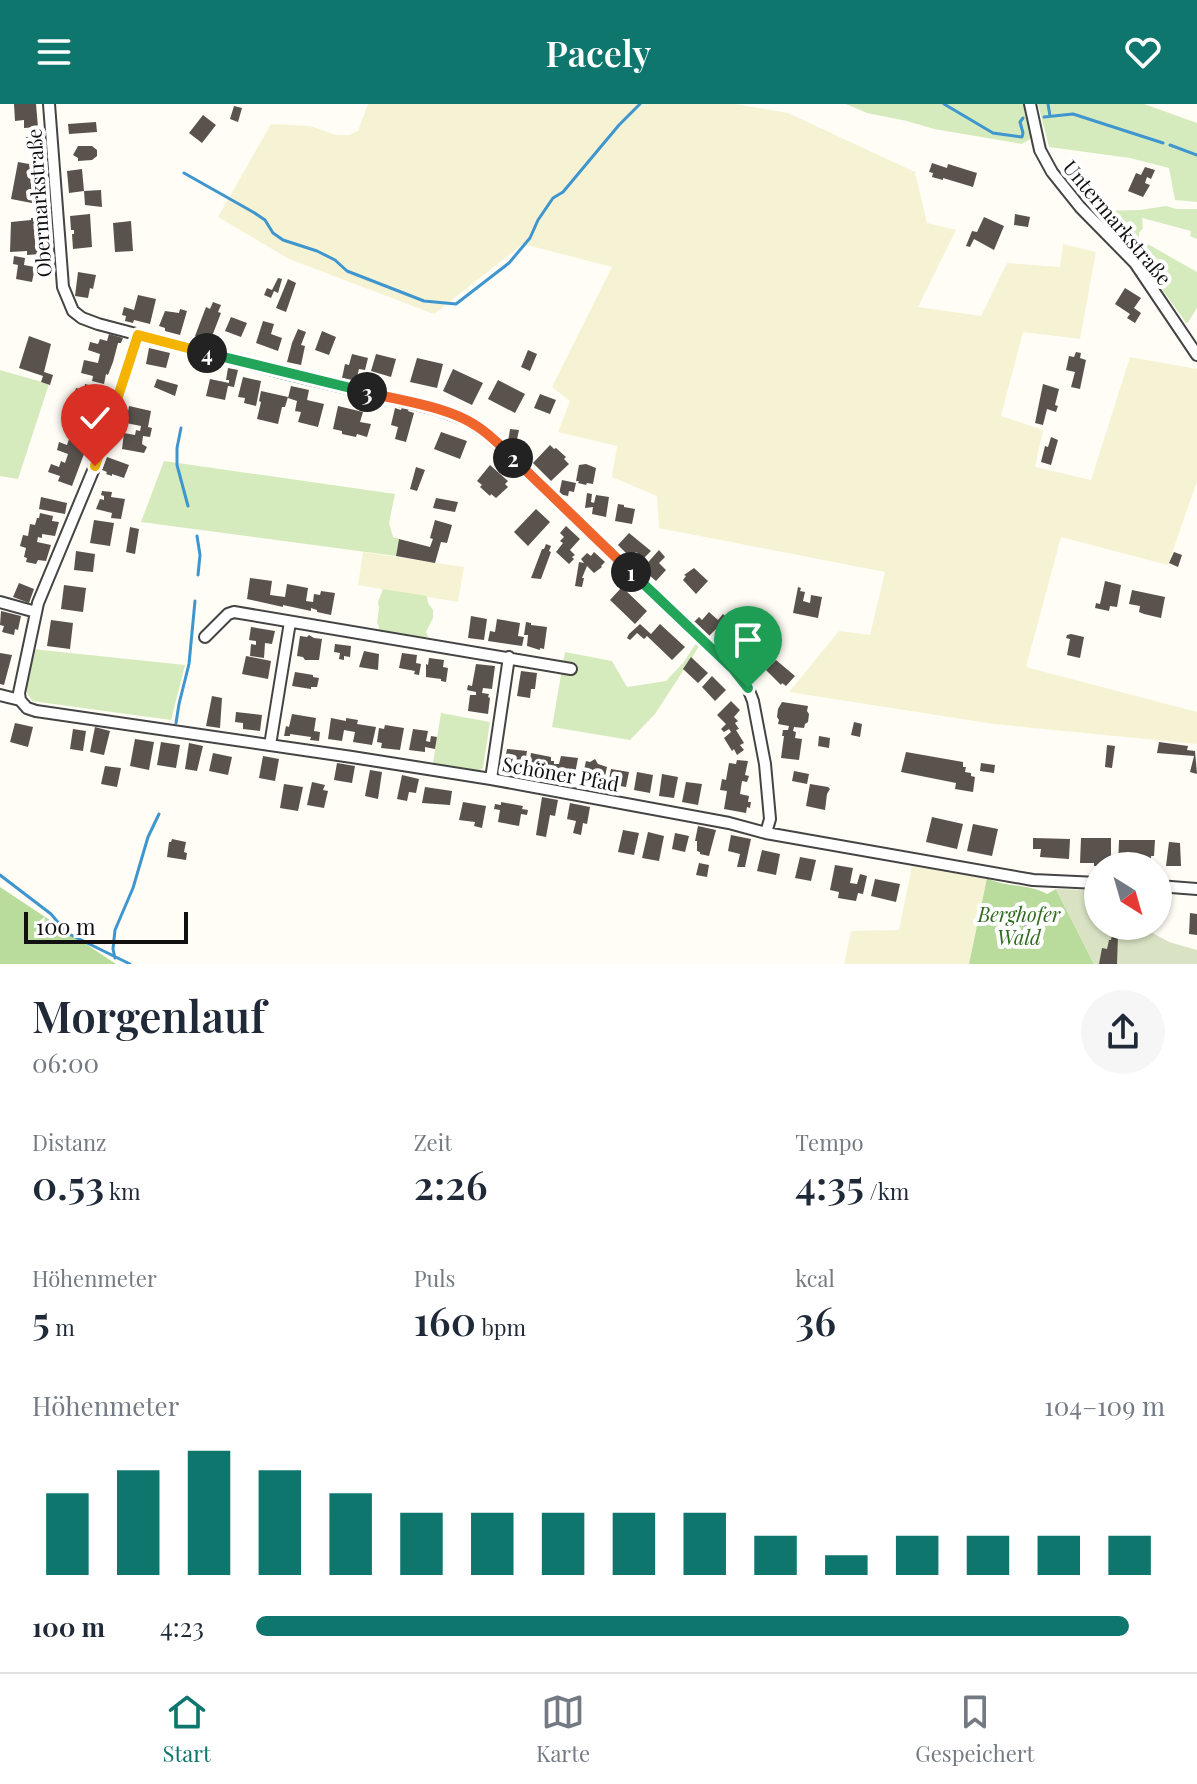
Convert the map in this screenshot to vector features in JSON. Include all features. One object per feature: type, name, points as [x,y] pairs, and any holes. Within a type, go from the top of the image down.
[{"type":"street","name":"Obermarkstraße","points":[[49,104],[65,296],[73,311],[82,318],[138,335],[436,409],[466,420],[486,433],[733,669],[748,688],[765,764],[770,819],[766,833]]},
{"type":"street","name":"Untermarkstraße","points":[[1030,104],[1040,150],[1052,172],[1080,207],[1135,263],[1197,355]]},
{"type":"street","points":[[20,700],[36,612],[95,466],[138,335]]},
{"type":"street","points":[[0,602],[36,612]]},
{"type":"street","points":[[205,637],[228,614],[234,612],[571,669]]},
{"type":"street","points":[[270,745],[290,622]]},
{"type":"street","points":[[491,779],[509,657]]},
{"type":"street","name":"Schöner Pfad","points":[[0,695],[20,700],[27,708],[36,711],[491,779],[699,817],[766,833],[1033,880],[1084,882]]},
{"type":"street","points":[[1172,887],[1197,889]]},
{"type":"shaded area","points":[[368,104],[735,104],[788,113],[915,172],[927,223],[956,230],[918,307],[981,316],[1007,263],[1060,267],[1063,244],[1096,252],[1080,339],[1023,332],[1001,416],[1043,430],[1035,467],[1091,480],[1130,357],[1197,369],[1197,481],[1168,565],[1061,537],[1026,667],[1197,712],[1197,744],[994,724],[789,692],[839,631],[870,635],[885,572],[659,528],[657,496],[612,477],[617,446],[558,432],[570,401],[552,387],[612,267],[523,244],[434,314],[289,259],[218,217],[271,124],[310,126],[336,135],[349,135],[358,131]]},
{"type":"shaded area","points":[[363,552],[464,567],[458,602],[358,585]]},
{"type":"shaded area","points":[[912,866],[987,878],[969,964],[844,964],[851,931],[899,930]]},
{"type":"green space","points":[[846,104],[1025,104],[1030,139],[1022,144],[934,129],[867,113]]},
{"type":"green space","points":[[1038,104],[1144,104],[1197,123],[1197,202],[1175,200],[1169,168],[1130,158],[1049,147]]},
{"type":"green space","points":[[1166,206],[1197,209],[1197,239],[1190,236],[1191,231],[1142,218],[1143,228],[1139,239],[1197,272],[1197,308],[1187,324],[1132,248],[1095,211]]},
{"type":"green space","points":[[0,370],[49,384],[18,479],[0,476]]},
{"type":"green space","points":[[164,461],[395,494],[389,523],[393,537],[399,539],[396,556],[141,522]]},
{"type":"green space","points":[[383,589],[427,596],[433,610],[433,618],[426,632],[428,637],[419,637],[418,640],[378,634],[378,602]]},
{"type":"green space","points":[[697,642],[700,645],[655,714],[630,740],[552,727],[565,652],[612,661],[627,687],[666,681]]},
{"type":"green space","points":[[32,649],[185,665],[171,720],[32,701],[26,691]]},
{"type":"green space","points":[[441,713],[490,722],[483,768],[478,771],[433,763]]},
{"type":"green space","name":"Berghofer Wald","points":[[987,878],[1047,894],[1056,889],[1094,964],[969,964]]},
{"type":"green space","points":[[0,887],[116,964],[0,964]]},
{"type":"green space","points":[[1056,889],[1084,890],[1084,940],[1165,940],[1197,950],[1197,964],[1094,964]]},
{"type":"building","points":[[14,104],[36,104],[38,127],[24,128],[24,120],[15,121]]},
{"type":"building","points":[[234,106],[242,108],[238,122],[230,119]]},
{"type":"building","points":[[203,115],[216,125],[202,143],[189,133]]},
{"type":"building","points":[[96,122],[97,132],[69,134],[68,124]]},
{"type":"building","points":[[39,136],[40,148],[27,149],[26,137]]},
{"type":"building","points":[[78,146],[92,146],[97,150],[97,156],[92,160],[78,161],[73,155]]},
{"type":"building","points":[[18,162],[40,166],[34,186],[41,187],[37,204],[11,199]]},
{"type":"building","points":[[932,163],[947,168],[948,164],[977,173],[973,187],[932,177],[933,173],[929,172]]},
{"type":"building","points":[[1145,167],[1155,170],[1151,179],[1147,177],[1145,183],[1150,185],[1143,197],[1128,191],[1136,173],[1141,175]]},
{"type":"building","points":[[82,169],[84,191],[69,193],[67,171]]},
{"type":"building","points":[[101,190],[102,207],[85,205],[84,191]]},
{"type":"building","points":[[90,214],[92,247],[73,249],[74,230],[71,230],[70,216]]},
{"type":"building","points":[[1015,214],[1030,217],[1028,227],[1014,225]]},
{"type":"building","points":[[984,217],[1004,226],[994,250],[974,239],[970,247],[966,246],[972,231],[977,232]]},
{"type":"building","points":[[31,218],[42,222],[40,254],[10,252],[11,222]]},
{"type":"building","points":[[131,221],[133,251],[115,252],[113,223]]},
{"type":"building","points":[[14,256],[25,258],[24,265],[35,267],[32,282],[16,279],[18,265],[13,264]]},
{"type":"building","points":[[78,272],[96,275],[88,298],[75,296]]},
{"type":"building","points":[[278,278],[282,279],[278,293],[274,291],[271,298],[264,295],[267,288],[272,290]]},
{"type":"building","points":[[288,279],[296,283],[286,312],[276,308]]},
{"type":"building","points":[[1125,288],[1141,298],[1134,308],[1141,313],[1135,323],[1127,318],[1130,314],[1115,304]]},
{"type":"building","points":[[138,295],[156,299],[150,324],[125,321],[126,316],[122,315],[124,307],[134,310]]},
{"type":"building","points":[[213,302],[221,305],[218,312],[221,313],[209,344],[195,336],[206,307],[210,309]]},
{"type":"building","points":[[180,309],[187,311],[180,335],[159,326],[165,311],[179,313]]},
{"type":"building","points":[[231,317],[247,323],[241,337],[225,331]]},
{"type":"building","points":[[263,321],[274,324],[271,334],[282,338],[278,351],[256,343]]},
{"type":"building","points":[[298,329],[306,332],[301,345],[305,346],[301,365],[287,362]]},
{"type":"building","points":[[322,331],[336,337],[329,355],[315,350]]},
{"type":"building","points":[[109,334],[123,338],[118,343],[104,384],[92,381],[93,376],[81,373],[84,360],[98,363],[100,354],[88,350],[90,342],[98,344],[100,339],[107,341]]},
{"type":"building","points":[[29,336],[51,344],[44,372],[53,375],[50,385],[41,382],[43,376],[19,368]]},
{"type":"building","points":[[149,348],[170,353],[166,368],[146,364]]},
{"type":"building","points":[[528,350],[537,354],[530,371],[521,367]]},
{"type":"building","points":[[1076,352],[1086,360],[1080,389],[1071,387],[1075,372],[1066,370],[1069,356],[1074,357]]},
{"type":"building","points":[[352,354],[368,358],[365,370],[359,369],[356,381],[342,378],[345,364],[349,365]]},
{"type":"building","points":[[376,354],[396,359],[391,377],[371,371]]},
{"type":"building","points":[[417,358],[443,364],[437,388],[410,382]]},
{"type":"building","points":[[228,368],[238,370],[234,387],[228,386],[225,400],[206,396],[210,379],[229,383],[226,380]]},
{"type":"building","points":[[453,369],[483,383],[472,405],[443,391]]},
{"type":"building","points":[[243,377],[261,381],[256,406],[244,403],[245,398],[238,397]]},
{"type":"building","points":[[157,379],[178,385],[175,396],[154,387]]},
{"type":"building","points":[[498,380],[525,394],[515,413],[488,399]]},
{"type":"building","points":[[85,384],[103,389],[96,407],[85,404],[86,399],[74,396],[76,388],[84,390]]},
{"type":"building","points":[[1043,384],[1059,389],[1056,412],[1047,409],[1043,425],[1035,423]]},
{"type":"building","points":[[291,386],[309,390],[307,400],[324,404],[318,427],[298,422],[301,412],[295,411],[297,401],[288,398]]},
{"type":"building","points":[[261,391],[288,397],[278,424],[257,419]]},
{"type":"building","points":[[540,394],[556,400],[550,414],[534,408]]},
{"type":"building","points":[[129,406],[151,411],[150,437],[143,436],[142,444],[147,447],[144,453],[122,449],[124,433],[135,435],[141,426],[126,423]]},
{"type":"building","points":[[338,406],[363,412],[360,422],[371,424],[367,437],[342,434],[342,431],[333,429]]},
{"type":"building","points":[[402,407],[414,413],[406,442],[395,439],[398,427],[391,425],[395,408],[401,410]]},
{"type":"building","points":[[89,412],[101,417],[94,442],[84,438],[87,431],[76,427],[80,416],[86,418]]},
{"type":"building","points":[[510,429],[519,430],[516,444],[508,442]]},
{"type":"building","points":[[441,432],[467,441],[460,459],[434,449]]},
{"type":"building","points":[[77,437],[86,440],[84,445],[87,446],[72,486],[58,481],[60,476],[48,472],[51,464],[59,467],[61,461],[65,463],[68,454],[57,450],[59,442],[67,445],[69,439],[76,442]]},
{"type":"building","points":[[1051,437],[1058,440],[1051,465],[1041,462]]},
{"type":"building","points":[[550,445],[566,457],[564,459],[569,464],[551,481],[533,463]]},
{"type":"building","points":[[107,457],[129,465],[124,478],[102,470]]},
{"type":"building","points":[[490,465],[508,481],[505,484],[508,487],[496,498],[490,496],[477,481]]},
{"type":"building","points":[[579,465],[596,468],[593,484],[576,481]]},
{"type":"building","points":[[416,467],[425,470],[417,491],[410,489]]},
{"type":"building","points":[[562,480],[576,483],[574,492],[569,491],[568,496],[559,494]]},
{"type":"building","points":[[102,491],[112,492],[111,497],[125,499],[121,519],[111,518],[112,513],[96,509],[100,499],[104,500]]},
{"type":"building","points":[[587,493],[592,494],[591,502],[594,503],[596,495],[609,497],[606,517],[592,514],[593,507],[585,508]]},
{"type":"building","points":[[41,497],[67,503],[65,514],[39,509]]},
{"type":"building","points":[[436,498],[458,502],[455,512],[433,508]]},
{"type":"building","points":[[618,504],[635,509],[632,524],[615,521]]},
{"type":"building","points":[[536,509],[550,522],[528,546],[514,532]]},
{"type":"building","points":[[40,513],[53,516],[52,521],[59,522],[55,536],[42,534],[42,538],[38,537],[37,542],[51,545],[46,561],[38,560],[36,564],[26,562],[26,548],[20,546],[23,535],[28,536],[30,524],[35,525]]},
{"type":"building","points":[[94,520],[114,523],[110,546],[90,543]]},
{"type":"building","points":[[435,520],[452,525],[447,543],[441,542],[435,563],[396,556],[399,539],[430,547]]},
{"type":"building","points":[[566,526],[580,539],[570,550],[575,555],[569,564],[556,552],[563,543],[560,541],[564,537],[560,533]]},
{"type":"building","points":[[130,527],[139,529],[135,554],[126,552]]},
{"type":"building","points":[[629,533],[651,551],[643,559],[636,552],[631,558],[618,545]]},
{"type":"building","points":[[546,544],[551,546],[551,552],[541,579],[531,578],[542,549]]},
{"type":"building","points":[[659,550],[665,557],[659,563],[666,570],[656,581],[642,569]]},
{"type":"building","points":[[76,551],[95,554],[93,572],[74,570]]},
{"type":"building","points":[[594,552],[605,562],[594,573],[587,566],[582,587],[575,586],[579,562],[584,563],[581,559],[587,553],[591,556]]},
{"type":"building","points":[[1174,552],[1182,555],[1178,567],[1169,563]]},
{"type":"building","points":[[694,568],[708,581],[696,594],[683,580],[684,575]]},
{"type":"building","points":[[250,578],[272,581],[270,595],[285,597],[287,584],[308,588],[306,601],[313,602],[314,594],[320,595],[321,591],[335,593],[331,615],[311,608],[311,611],[247,599]]},
{"type":"building","points":[[1105,581],[1121,585],[1117,607],[1110,606],[1109,611],[1095,608],[1096,603],[1100,604]]},
{"type":"building","points":[[19,583],[34,589],[29,603],[13,597]]},
{"type":"building","points":[[64,585],[86,588],[83,612],[61,609]]},
{"type":"building","points":[[622,587],[647,611],[635,624],[610,600]]},
{"type":"building","points":[[798,587],[805,592],[803,601],[810,603],[811,595],[822,597],[818,618],[793,613]]},
{"type":"building","points":[[1132,590],[1165,597],[1161,618],[1139,612],[1140,606],[1129,604]]},
{"type":"building","points":[[1,611],[21,616],[14,635],[2,632]]},
{"type":"building","points":[[709,612],[718,620],[723,614],[731,622],[721,632],[717,628],[709,636],[694,622],[699,617],[702,620]]},
{"type":"building","points":[[471,616],[487,619],[484,640],[468,638]]},
{"type":"building","points":[[497,619],[520,623],[518,636],[524,637],[522,646],[488,641],[490,631],[495,632]]},
{"type":"building","points":[[51,620],[73,623],[70,649],[47,646]]},
{"type":"building","points":[[526,622],[547,627],[544,649],[527,646],[528,635],[524,635]]},
{"type":"building","points":[[640,624],[651,634],[660,624],[685,647],[672,660],[647,636],[644,639],[637,633],[630,640],[627,638]]},
{"type":"building","points":[[735,624],[742,631],[739,635],[751,646],[739,658],[727,647],[735,638],[728,631]]},
{"type":"building","points":[[251,627],[275,631],[272,644],[265,643],[264,658],[250,656],[251,644],[256,645],[256,641],[249,640]]},
{"type":"building","points":[[1071,634],[1084,637],[1080,658],[1067,655],[1070,639],[1066,638]]},
{"type":"building","points":[[300,636],[322,639],[319,660],[305,660],[297,656]]},
{"type":"building","points":[[335,644],[351,646],[350,657],[339,659],[340,653],[334,652]]},
{"type":"building","points":[[364,651],[379,654],[378,670],[359,667]]},
{"type":"building","points":[[0,653],[12,655],[4,685],[0,684]]},
{"type":"building","points":[[402,653],[417,655],[416,663],[421,664],[419,675],[414,674],[415,671],[399,668]]},
{"type":"building","points":[[246,656],[271,661],[268,679],[242,674]]},
{"type":"building","points":[[691,657],[708,673],[698,683],[683,669]]},
{"type":"building","points":[[429,658],[444,660],[443,667],[448,668],[446,682],[426,677]]},
{"type":"building","points":[[776,660],[795,676],[786,686],[766,670]]},
{"type":"building","points":[[476,664],[495,666],[492,689],[483,688],[482,693],[489,694],[488,714],[468,711],[470,695],[476,695],[476,692],[467,690],[468,685],[472,686]]},
{"type":"building","points":[[521,671],[537,673],[530,698],[517,696]]},
{"type":"building","points":[[295,672],[319,678],[317,687],[292,686]]},
{"type":"building","points":[[712,676],[726,690],[715,701],[702,687]]},
{"type":"building","points":[[212,696],[222,698],[220,728],[206,726]]},
{"type":"building","points":[[731,701],[740,710],[734,717],[738,721],[735,723],[739,729],[736,730],[744,743],[740,745],[744,750],[737,755],[724,738],[731,732],[721,729],[726,724],[717,715]]},
{"type":"building","points":[[782,702],[808,706],[808,722],[804,728],[794,727],[793,731],[796,732],[795,738],[802,739],[799,760],[781,758],[783,730],[788,730],[789,726],[778,724],[778,709]]},
{"type":"building","points":[[236,712],[262,715],[260,731],[243,729],[243,723],[235,722]]},
{"type":"building","points":[[292,714],[316,718],[314,731],[320,732],[319,741],[290,734],[284,736]]},
{"type":"building","points":[[331,718],[358,720],[357,724],[376,727],[372,745],[353,742],[355,732],[344,730],[342,741],[328,739]]},
{"type":"building","points":[[854,722],[862,724],[860,737],[851,735]]},
{"type":"building","points":[[15,723],[33,727],[28,747],[10,742]]},
{"type":"building","points":[[385,725],[404,728],[400,750],[381,748],[382,743],[377,742],[379,728],[384,729]]},
{"type":"building","points":[[95,727],[110,731],[104,755],[90,752]]},
{"type":"building","points":[[73,729],[86,731],[83,751],[70,749]]},
{"type":"building","points":[[413,729],[428,731],[426,741],[430,742],[431,736],[437,737],[435,749],[425,747],[425,752],[409,750]]},
{"type":"building","points":[[819,736],[830,738],[829,748],[818,746]]},
{"type":"building","points":[[135,739],[154,742],[149,770],[130,766]]},
{"type":"building","points":[[161,742],[180,745],[176,768],[157,765]]},
{"type":"building","points":[[1159,742],[1188,746],[1187,750],[1195,751],[1197,774],[1190,772],[1194,756],[1157,753]]},
{"type":"building","points":[[189,743],[203,746],[197,771],[185,769]]},
{"type":"building","points":[[1107,745],[1115,746],[1112,768],[1105,767]]},
{"type":"building","points":[[507,749],[527,751],[525,763],[521,762],[519,772],[503,770]]},
{"type":"building","points":[[906,752],[963,762],[965,772],[975,777],[973,792],[955,789],[956,783],[901,772]]},
{"type":"building","points":[[213,753],[232,757],[228,775],[209,771]]},
{"type":"building","points":[[531,753],[551,757],[554,764],[559,764],[561,756],[578,758],[574,779],[528,771]]},
{"type":"building","points":[[263,756],[279,759],[275,781],[259,778]]},
{"type":"building","points":[[595,759],[598,764],[607,767],[604,781],[600,783],[582,779],[586,761]]},
{"type":"building","points":[[737,760],[748,761],[745,775],[749,776],[747,782],[742,781],[740,794],[749,796],[748,802],[751,802],[746,813],[724,809],[727,791],[720,790],[722,779],[726,780],[729,763],[736,764]]},
{"type":"building","points":[[337,763],[355,766],[352,783],[334,780]]},
{"type":"building","points":[[981,763],[995,765],[994,773],[980,771]]},
{"type":"building","points":[[105,766],[121,768],[117,787],[101,784]]},
{"type":"building","points":[[611,769],[629,772],[626,787],[608,784]]},
{"type":"building","points":[[370,770],[382,772],[378,799],[365,796]]},
{"type":"building","points":[[794,771],[809,774],[807,784],[792,781]]},
{"type":"building","points":[[637,772],[653,775],[650,793],[634,790]]},
{"type":"building","points":[[662,774],[678,777],[674,798],[659,796]]},
{"type":"building","points":[[402,775],[419,779],[416,793],[409,792],[407,801],[397,799]]},
{"type":"building","points":[[312,782],[325,785],[323,790],[328,791],[324,808],[307,805]]},
{"type":"building","points":[[686,782],[702,784],[698,805],[682,802]]},
{"type":"building","points":[[284,784],[303,787],[298,811],[280,808]]},
{"type":"building","points":[[810,784],[830,789],[825,810],[806,806]]},
{"type":"building","points":[[425,787],[452,791],[450,805],[422,803]]},
{"type":"building","points":[[542,797],[558,800],[555,816],[550,815],[546,837],[536,835]]},
{"type":"building","points":[[463,802],[486,806],[482,828],[474,826],[475,822],[459,820]]},
{"type":"building","points":[[501,802],[523,806],[522,809],[528,810],[527,815],[521,814],[519,826],[498,822],[500,810],[494,809],[495,804],[501,805]]},
{"type":"building","points":[[570,803],[590,807],[581,835],[573,833],[576,821],[567,819]]},
{"type":"building","points":[[932,817],[963,824],[957,849],[926,842]]},
{"type":"building","points":[[973,824],[998,829],[992,856],[967,851]]},
{"type":"building","points":[[698,826],[716,830],[709,856],[697,851]]},
{"type":"building","points":[[623,830],[639,833],[634,855],[618,852]]},
{"type":"building","points":[[648,832],[664,836],[659,861],[642,858]]},
{"type":"building","points":[[675,833],[689,836],[685,852],[672,849]]},
{"type":"building","points":[[731,835],[751,839],[745,867],[737,867],[740,854],[728,851]]},
{"type":"building","points":[[1033,838],[1070,839],[1069,859],[1040,857],[1041,849],[1033,849]]},
{"type":"building","points":[[1081,838],[1111,838],[1111,852],[1084,852],[1084,863],[1080,863]]},
{"type":"building","points":[[172,839],[186,842],[186,860],[167,857]]},
{"type":"building","points":[[1119,840],[1155,840],[1154,852],[1119,852]]},
{"type":"building","points":[[1169,842],[1180,843],[1181,866],[1172,866],[1172,852],[1168,852]]},
{"type":"building","points":[[762,850],[780,854],[776,875],[757,871]]},
{"type":"building","points":[[800,857],[816,860],[811,881],[795,878]]},
{"type":"building","points":[[699,863],[709,865],[707,877],[696,875]]},
{"type":"building","points":[[835,865],[853,868],[850,883],[857,884],[860,874],[867,876],[863,894],[858,893],[856,901],[838,898],[839,892],[830,890]]},
{"type":"building","points":[[875,879],[900,884],[896,902],[871,896]]},
{"type":"building","points":[[1190,913],[1197,914],[1197,935],[1189,934]]},
{"type":"building","points":[[1031,915],[1042,943],[1032,948],[1021,919]]},
{"type":"building","points":[[1109,940],[1118,940],[1117,964],[1099,964],[1102,948],[1107,949]]},
{"type":"waterway","points":[[184,173],[265,220],[273,233],[283,240],[317,251],[335,260],[347,271],[424,301],[456,304],[509,263],[530,238],[553,198],[563,192],[640,104]]},
{"type":"waterway","points":[[944,104],[993,133],[1022,137],[1020,122],[1023,118]]},
{"type":"waterway","points":[[1048,104],[1050,116]]},
{"type":"waterway","points":[[1044,117],[1073,114],[1163,143]]},
{"type":"waterway","points":[[1170,145],[1197,155]]},
{"type":"waterway","points":[[181,428],[177,465],[188,506]]},
{"type":"waterway","points":[[197,536],[200,555],[198,575]]},
{"type":"waterway","points":[[176,723],[189,664],[195,601]]},
{"type":"waterway","points":[[115,958],[115,930],[159,814]]},
{"type":"waterway","points":[[0,875],[51,914],[67,933],[130,964]]},
{"type":"route","points":[[95,466],[138,335],[436,409],[476,425],[495,441],[733,669],[748,688]]}]
